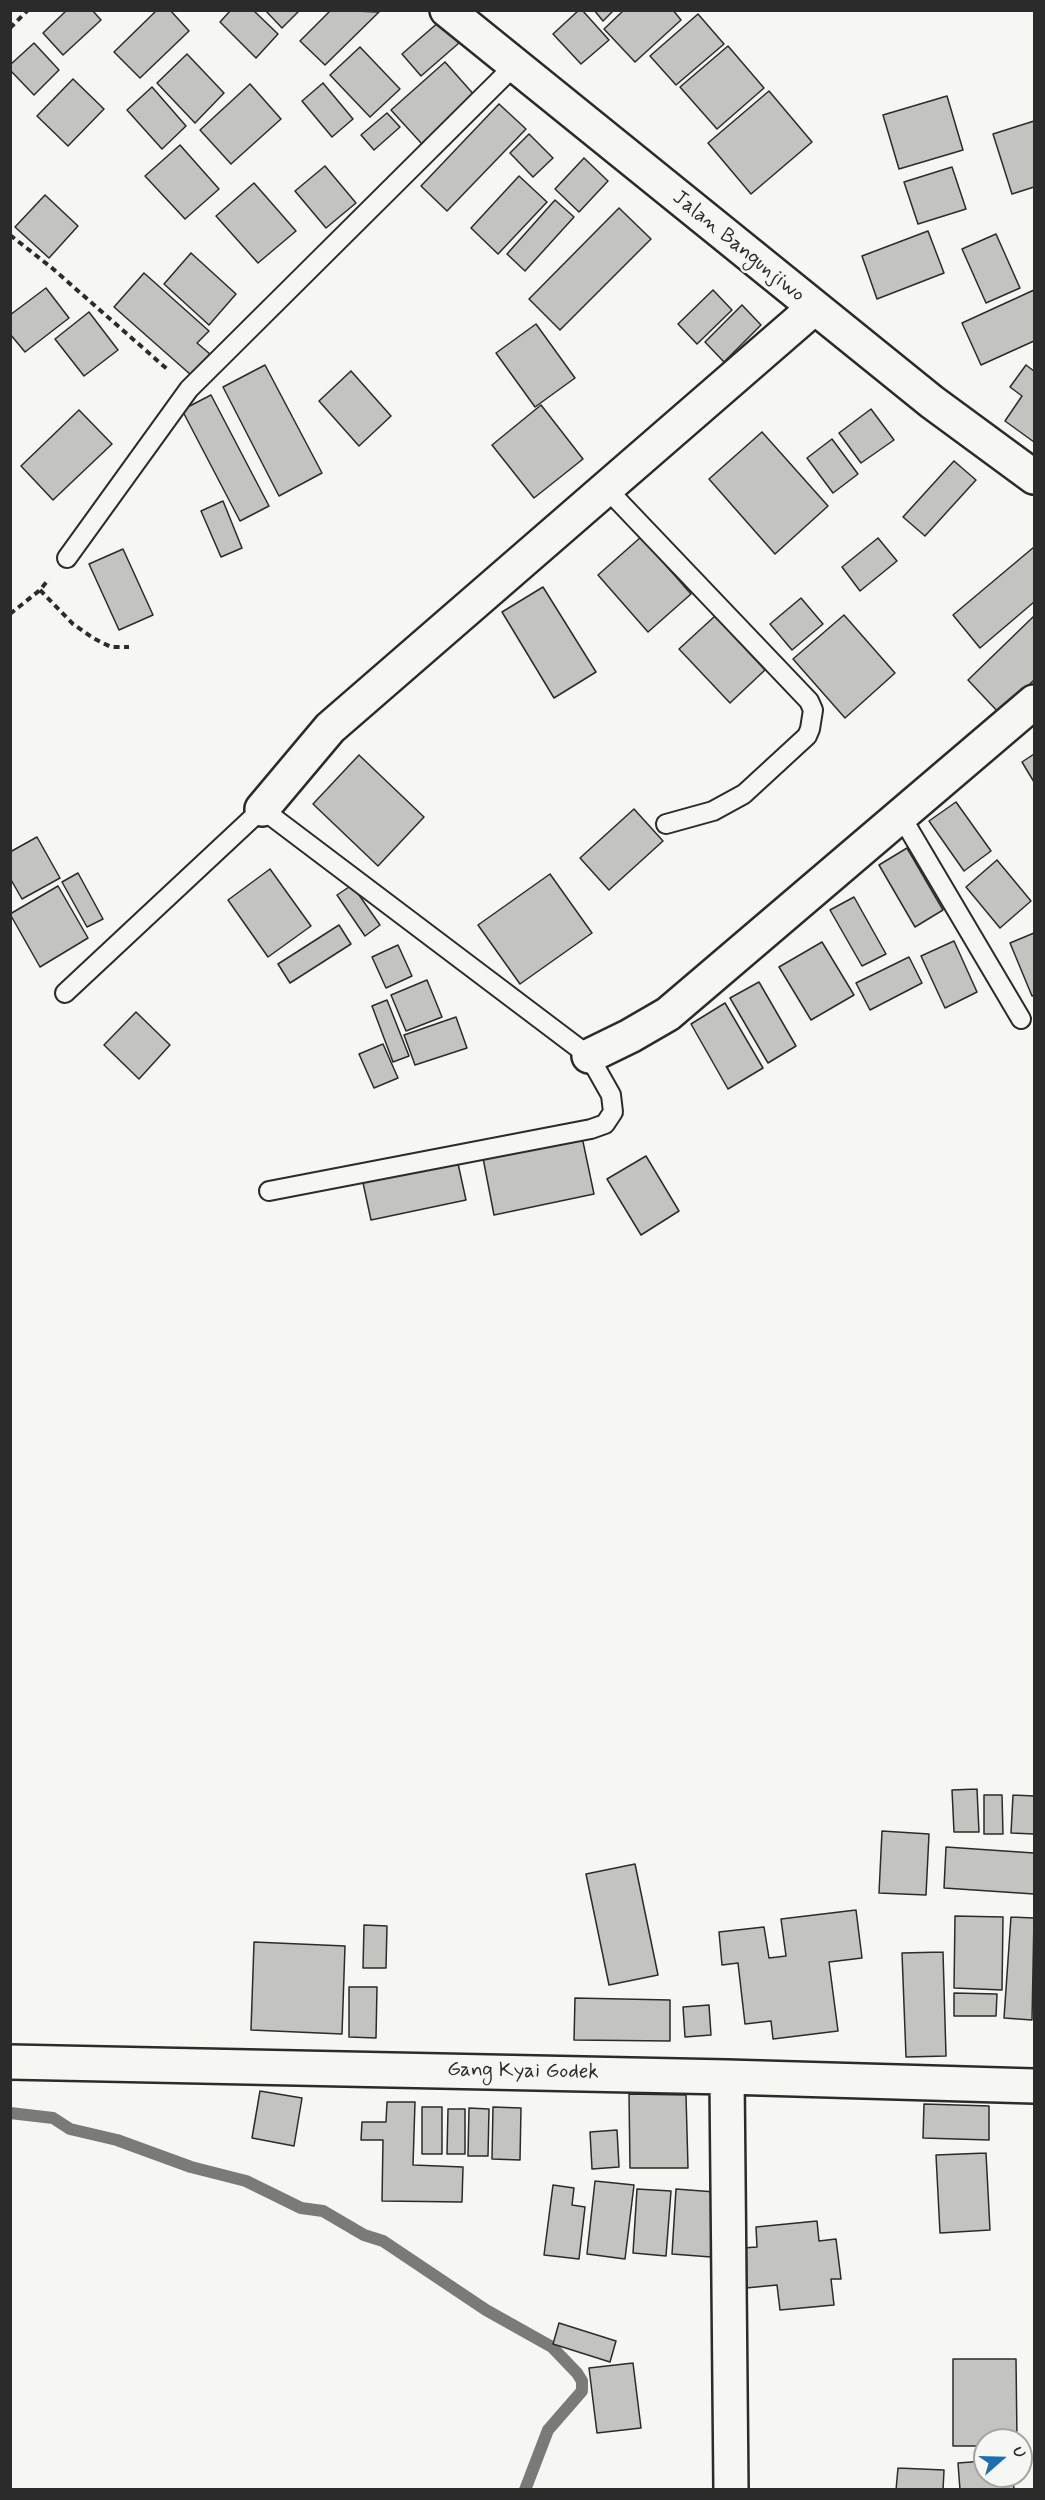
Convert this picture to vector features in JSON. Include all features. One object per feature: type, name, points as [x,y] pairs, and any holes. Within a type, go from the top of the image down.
[{"type":"street","name":"Jalan Bangunjiwo","points":[[447,10],[932,402],[1035,477]]},
{"type":"street","points":[[262,809],[330,728],[814,308]]},
{"type":"street","points":[[589,1056],[668,1014],[1035,702]]},
{"type":"street","name":"Gang Kyai Godek","points":[[10,2062],[1035,2086]]},
{"type":"street","points":[[727,2077],[731,2490]]},
{"type":"lane","points":[[67,558],[189,389],[514,66]]},
{"type":"lane","points":[[606,488],[809,701],[813,710],[807,736],[744,794],[713,811],[666,824]]},
{"type":"lane","points":[[65,993],[262,809],[589,1056],[611,1095],[613,1112],[605,1124],[591,1129],[269,1191]]},
{"type":"lane","points":[[901,816],[1021,1019]]},
{"type":"path","points":[[10,28],[28,10]]},
{"type":"path","points":[[10,235],[52,268],[189,389]]},
{"type":"path","points":[[10,614],[40,590],[67,558]]},
{"type":"path","points":[[40,590],[73,624],[93,638],[111,647],[129,647]]},
{"type":"building","points":[[67,10],[92,10],[101,20],[63,55],[43,33]]},
{"type":"building","points":[[157,10],[170,10],[189,31],[140,78],[114,52]]},
{"type":"building","points":[[231,10],[253,10],[278,34],[256,58],[220,22]]},
{"type":"building","points":[[265,10],[300,10],[282,28]]},
{"type":"building","points":[[331,10],[379,12],[325,65],[300,41]]},
{"type":"building","points":[[579,10],[582,10],[609,40],[581,64],[553,34]]},
{"type":"building","points":[[594,10],[614,10],[603,21]]},
{"type":"building","points":[[624,10],[673,10],[681,20],[635,62],[604,29]]},
{"type":"building","points":[[698,14],[724,44],[676,85],[650,56]]},
{"type":"building","points":[[440,21],[459,43],[421,76],[402,54]]},
{"type":"building","points":[[34,43],[59,70],[34,95],[10,70],[10,65]]},
{"type":"building","points":[[728,46],[764,88],[717,129],[680,87]]},
{"type":"building","points":[[360,47],[400,89],[370,117],[330,75]]},
{"type":"building","points":[[187,54],[224,93],[195,123],[157,83]]},
{"type":"building","points":[[445,62],[476,97],[422,144],[391,110]]},
{"type":"building","points":[[73,79],[104,109],[68,146],[37,116]]},
{"type":"building","points":[[323,83],[353,119],[332,137],[302,101]]},
{"type":"building","points":[[250,84],[281,119],[231,164],[200,130]]},
{"type":"building","points":[[152,87],[186,126],[162,149],[127,110]]},
{"type":"building","points":[[769,91],[812,142],[751,194],[708,143]]},
{"type":"building","points":[[947,96],[963,150],[899,169],[883,115]]},
{"type":"building","points":[[499,104],[526,129],[447,211],[421,186]]},
{"type":"building","points":[[387,113],[400,127],[374,150],[361,135]]},
{"type":"building","points":[[1034,121],[1034,187],[1012,194],[993,134]]},
{"type":"building","points":[[529,134],[553,158],[533,177],[510,153]]},
{"type":"building","points":[[180,145],[219,189],[185,219],[145,176]]},
{"type":"building","points":[[584,158],[608,181],[579,212],[555,189]]},
{"type":"building","points":[[325,166],[356,203],[326,228],[295,191]]},
{"type":"building","points":[[952,167],[966,209],[918,224],[904,182]]},
{"type":"building","points":[[519,176],[547,202],[498,254],[471,228]]},
{"type":"building","points":[[254,183],[296,231],[258,263],[216,216]]},
{"type":"building","points":[[45,195],[78,226],[49,258],[15,227]]},
{"type":"building","points":[[555,200],[574,217],[525,271],[507,254]]},
{"type":"building","points":[[619,208],[651,239],[560,330],[529,299]]},
{"type":"building","points":[[928,231],[944,273],[877,299],[862,256]]},
{"type":"building","points":[[996,234],[1020,288],[986,303],[962,249]]},
{"type":"building","points":[[191,253],[236,294],[209,325],[164,284]]},
{"type":"building","points":[[144,273],[209,331],[197,343],[210,354],[191,375],[114,307]]},
{"type":"building","points":[[46,288],[69,318],[25,352],[10,334],[10,315]]},
{"type":"building","points":[[713,290],[732,310],[697,344],[678,324]]},
{"type":"building","points":[[1034,290],[1034,341],[981,365],[962,323]]},
{"type":"building","points":[[742,305],[761,325],[724,362],[705,342]]},
{"type":"building","points":[[89,312],[118,350],[84,376],[55,339]]},
{"type":"building","points":[[536,324],[575,378],[535,407],[496,353]]},
{"type":"building","points":[[265,365],[322,473],[279,496],[223,387]]},
{"type":"building","points":[[1026,365],[1034,371],[1034,442],[1005,421],[1022,396],[1010,387]]},
{"type":"building","points":[[351,371],[391,416],[359,446],[319,401]]},
{"type":"building","points":[[211,395],[269,506],[240,521],[182,410]]},
{"type":"building","points":[[541,405],[583,459],[534,498],[492,445]]},
{"type":"building","points":[[871,409],[894,440],[861,463],[839,433]]},
{"type":"building","points":[[79,410],[112,444],[53,500],[21,466]]},
{"type":"building","points":[[762,432],[828,506],[775,554],[709,479]]},
{"type":"building","points":[[832,439],[858,474],[833,493],[807,458]]},
{"type":"building","points":[[954,461],[976,480],[925,536],[903,517]]},
{"type":"building","points":[[223,501],[242,548],[221,557],[201,511]]},
{"type":"building","points":[[641,537],[691,594],[648,632],[598,575]]},
{"type":"building","points":[[878,538],[897,561],[860,591],[842,567]]},
{"type":"building","points":[[1034,547],[1034,602],[980,648],[953,615]]},
{"type":"building","points":[[123,549],[153,615],[119,630],[89,564]]},
{"type":"building","points":[[543,587],[596,672],[554,698],[502,612]]},
{"type":"building","points":[[801,598],[823,624],[792,650],[770,624]]},
{"type":"building","points":[[844,615],[895,673],[845,718],[793,659]]},
{"type":"building","points":[[715,616],[765,670],[730,703],[679,649]]},
{"type":"building","points":[[1034,616],[1034,680],[1000,714],[968,680]]},
{"type":"building","points":[[1034,754],[1034,782],[1022,762]]},
{"type":"building","points":[[359,755],[424,817],[378,866],[313,804]]},
{"type":"building","points":[[956,802],[991,851],[964,871],[929,821]]},
{"type":"building","points":[[634,809],[663,841],[609,890],[580,858]]},
{"type":"building","points":[[37,837],[60,878],[22,899],[10,878],[10,852]]},
{"type":"building","points":[[907,848],[943,910],[915,927],[879,865]]},
{"type":"building","points":[[997,860],[1031,901],[1000,928],[966,887]]},
{"type":"building","points":[[270,869],[311,926],[268,957],[228,900]]},
{"type":"building","points":[[78,873],[103,919],[87,927],[62,882]]},
{"type":"building","points":[[550,874],[592,933],[520,984],[478,925]]},
{"type":"building","points":[[352,885],[380,925],[365,936],[337,895]]},
{"type":"building","points":[[58,886],[88,938],[40,967],[10,914]]},
{"type":"building","points":[[854,897],[886,954],[862,966],[830,910]]},
{"type":"building","points":[[339,925],[351,944],[290,983],[278,964]]},
{"type":"building","points":[[1034,933],[1034,995],[1032,996],[1010,943]]},
{"type":"building","points":[[954,941],[977,992],[945,1008],[921,956]]},
{"type":"building","points":[[822,942],[854,995],[811,1020],[779,967]]},
{"type":"building","points":[[398,945],[412,976],[386,988],[372,957]]},
{"type":"building","points":[[909,957],[922,983],[870,1010],[856,983]]},
{"type":"building","points":[[427,980],[442,1017],[406,1031],[391,995]]},
{"type":"building","points":[[759,982],[796,1046],[768,1063],[730,998]]},
{"type":"building","points":[[387,1000],[409,1056],[393,1062],[372,1006]]},
{"type":"building","points":[[725,1003],[763,1068],[728,1089],[691,1024]]},
{"type":"building","points":[[136,1012],[170,1045],[139,1079],[104,1045]]},
{"type":"building","points":[[456,1017],[467,1048],[415,1065],[404,1035]]},
{"type":"building","points":[[383,1044],[398,1078],[374,1088],[359,1054]]},
{"type":"building","points":[[582,1137],[594,1194],[494,1215],[483,1158]]},
{"type":"building","points":[[646,1156],[679,1211],[641,1235],[607,1179]]},
{"type":"building","points":[[457,1159],[466,1200],[371,1220],[362,1178]]},
{"type":"building","points":[[977,1789],[979,1832],[954,1832],[952,1790]]},
{"type":"building","points":[[984,1795],[1002,1795],[1003,1834],[984,1834]]},
{"type":"building","points":[[1013,1795],[1034,1796],[1034,1834],[1011,1833]]},
{"type":"building","points":[[882,1831],[929,1834],[926,1895],[879,1893]]},
{"type":"building","points":[[946,1847],[1034,1853],[1034,1894],[944,1888]]},
{"type":"building","points":[[635,1864],[658,1975],[609,1985],[586,1874]]},
{"type":"building","points":[[856,1910],[862,1958],[829,1962],[838,2031],[773,2039],[771,2021],[745,2024],[738,1963],[722,1965],[719,1932],[764,1927],[769,1958],[786,1956],[781,1919]]},
{"type":"building","points":[[955,1916],[1003,1917],[1002,1990],[954,1988]]},
{"type":"building","points":[[1011,1917],[1034,1918],[1032,2020],[1004,2018]]},
{"type":"building","points":[[364,1925],[387,1926],[386,1968],[363,1968]]},
{"type":"building","points":[[254,1942],[345,1946],[342,2034],[251,2030]]},
{"type":"building","points":[[943,1952],[946,2056],[906,2057],[902,1953]]},
{"type":"building","points":[[349,1987],[377,1987],[376,2038],[349,2037]]},
{"type":"building","points":[[954,1993],[997,1994],[996,2016],[954,2016]]},
{"type":"building","points":[[575,1998],[670,2000],[670,2041],[574,2040]]},
{"type":"building","points":[[709,2005],[711,2035],[685,2037],[683,2007]]},
{"type":"building","points":[[260,2091],[302,2098],[294,2146],[252,2138]]},
{"type":"building","points":[[629,2094],[686,2095],[688,2168],[630,2168]]},
{"type":"building","points":[[387,2102],[415,2102],[413,2165],[463,2167],[462,2202],[382,2201],[383,2140],[361,2140],[362,2122],[386,2122]]},
{"type":"building","points":[[924,2104],[989,2106],[989,2140],[923,2138]]},
{"type":"building","points":[[422,2107],[442,2107],[442,2154],[422,2154]]},
{"type":"building","points":[[493,2107],[521,2108],[520,2160],[492,2159]]},
{"type":"building","points":[[469,2108],[489,2109],[488,2156],[468,2156]]},
{"type":"building","points":[[448,2109],[465,2109],[465,2154],[447,2154]]},
{"type":"building","points":[[617,2130],[619,2167],[592,2169],[590,2132]]},
{"type":"building","points":[[986,2153],[990,2230],[940,2233],[936,2155]]},
{"type":"building","points":[[595,2181],[634,2185],[625,2259],[587,2254]]},
{"type":"building","points":[[553,2185],[574,2188],[572,2205],[585,2207],[579,2259],[544,2255]]},
{"type":"building","points":[[637,2189],[671,2191],[666,2256],[633,2253]]},
{"type":"building","points":[[676,2189],[715,2192],[711,2257],[672,2254]]},
{"type":"building","points":[[817,2221],[819,2241],[836,2239],[841,2279],[831,2279],[834,2305],[780,2310],[777,2285],[746,2288],[742,2248],[757,2247],[756,2227]]},
{"type":"building","points":[[559,2323],[616,2341],[610,2362],[553,2344]]},
{"type":"building","points":[[953,2359],[1016,2359],[1017,2428],[973,2428],[973,2446],[953,2446]]},
{"type":"building","points":[[633,2363],[641,2428],[597,2433],[589,2368]]},
{"type":"building","points":[[973,2462],[973,2488],[1014,2488],[1014,2490],[960,2490],[958,2463]]},
{"type":"building","points":[[898,2468],[944,2470],[943,2490],[896,2490]]},
{"type":"waterway","points":[[10,2113],[53,2118],[70,2129],[117,2140],[191,2167],[246,2181],[301,2208],[323,2211],[364,2235],[383,2241],[486,2310],[552,2347],[577,2373],[582,2381],[582,2391],[548,2430],[525,2490]]}]
